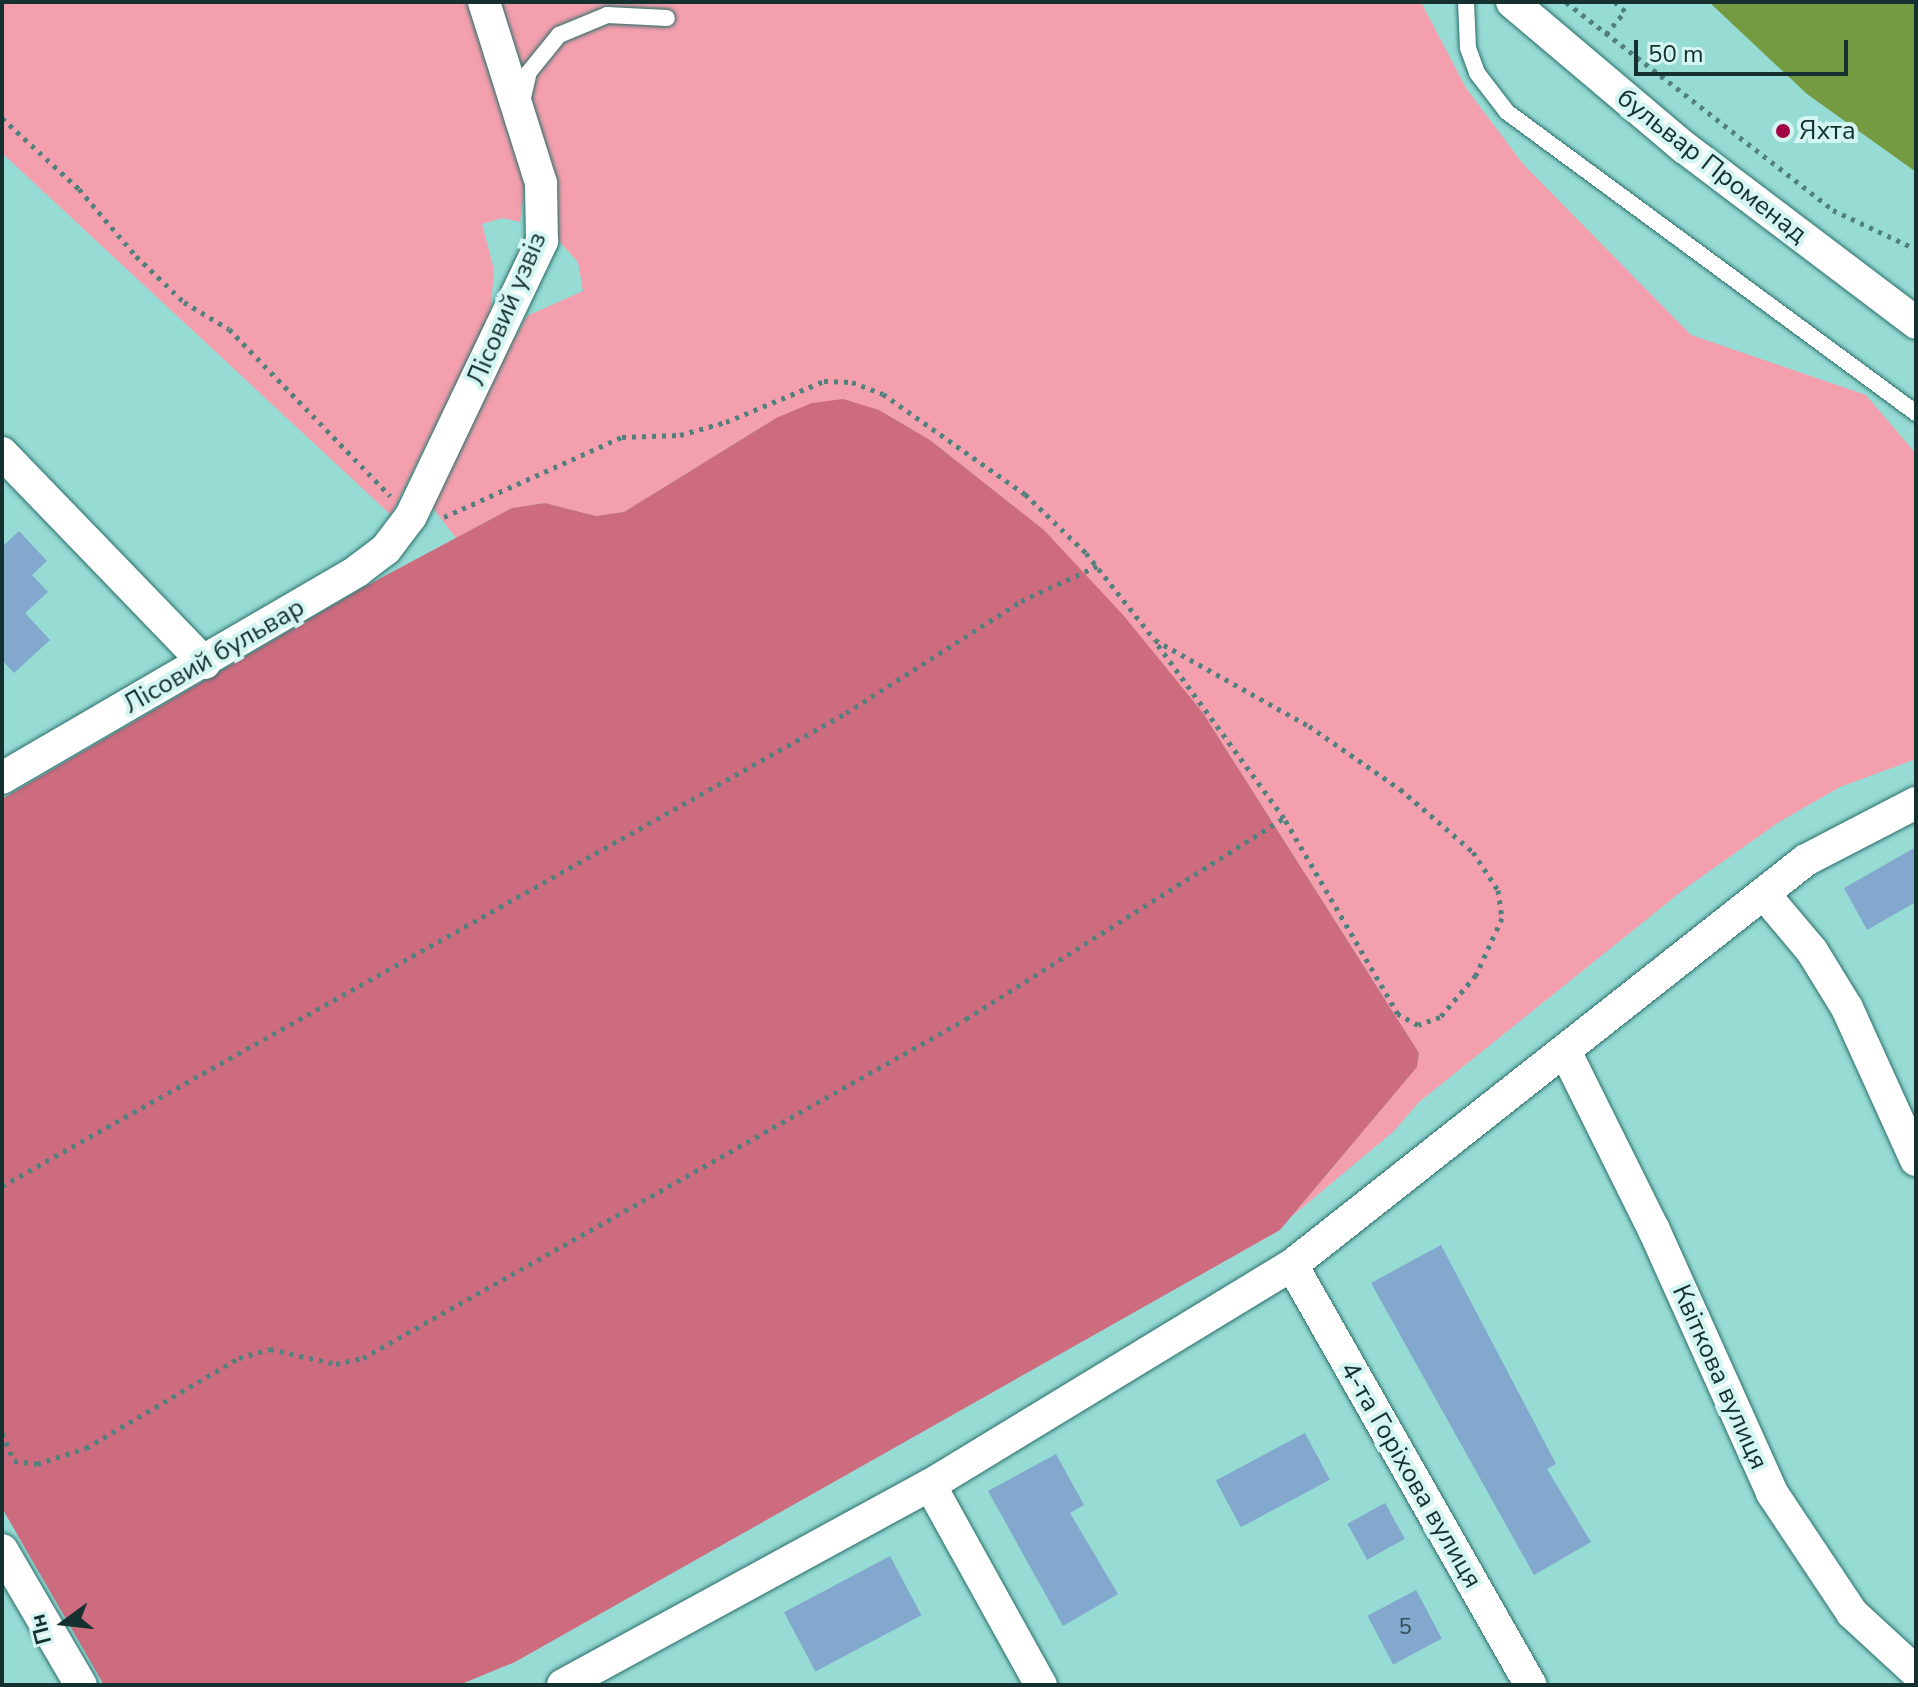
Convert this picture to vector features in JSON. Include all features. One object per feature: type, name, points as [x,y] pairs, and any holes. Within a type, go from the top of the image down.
[{"type":"street","name":"Лісовий узвіз","points":[[411,516],[542,241],[541,183],[484,2]]},
{"type":"street","name":"бульвар Променад","points":[[1512,2],[1685,148],[1916,323]]},
{"type":"street","points":[[2,453],[205,663]]},
{"type":"street","name":"Лісовий бульвар","points":[[2,778],[205,663],[357,571],[386,549],[411,516]]},
{"type":"street","points":[[563,1685],[930,1485],[1292,1265],[1566,1053],[1806,860],[1916,803]]},
{"type":"street","points":[[1764,894],[1812,951],[1847,1008],[1916,1160]]},
{"type":"street","name":"Квіткова вулиця","points":[[1566,1053],[1654,1230],[1772,1493],[1852,1613],[1916,1672]]},
{"type":"street","name":"4-та Горіхова вулиця","points":[[1292,1265],[1531,1685]]},
{"type":"street","points":[[930,1485],[1041,1685]]},
{"type":"street","points":[[2,1550],[81,1685]]},
{"type":"lane","points":[[1466,2],[1468,48],[1477,73],[1507,112],[1916,413]]},
{"type":"lane","points":[[519,115],[529,72],[559,35],[607,15],[667,18]]},
{"type":"path","points":[[1566,2],[1833,210],[1916,249]]},
{"type":"path","points":[[1606,34],[1625,11],[1615,2]]},
{"type":"path","points":[[2,118],[79,189],[136,256],[184,302],[229,329],[411,516],[446,516],[558,462],[622,437],[680,435],[726,422],[824,381],[852,382],[883,394],[1025,494],[1097,566],[1155,640],[1284,818],[1398,1014],[1418,1025],[1440,1017],[1476,975],[1502,918],[1498,890],[1473,852],[1400,789],[1309,726],[1155,640]]},
{"type":"path","points":[[2,1186],[846,713],[1021,601],[1097,566]]},
{"type":"path","points":[[2,1433],[14,1461],[37,1464],[86,1448],[239,1358],[270,1349],[336,1364],[363,1358],[966,1019],[1284,818]]},
{"type":"shaded area","points":[[2,2],[468,2],[526,177],[520,222],[502,218],[482,224],[494,270],[490,317],[391,515],[2,153]]},
{"type":"shaded area","points":[[501,2],[1421,2],[1466,88],[1523,164],[1691,335],[1866,395],[1916,454],[1916,759],[1840,787],[1779,822],[1687,887],[1419,1102],[1394,1131],[1291,1217],[1417,1067],[1419,1053],[1203,713],[1044,530],[930,440],[879,410],[776,418],[624,512],[596,516],[545,503],[512,508],[456,538],[433,508],[429,493],[527,316],[583,291],[578,262],[558,240]]},
{"type":"shaded area","points":[[1709,2],[1916,2],[1916,172],[1807,94]]},
{"type":"shaded area","points":[[843,399],[879,410],[930,440],[1044,530],[1124,616],[1203,713],[1419,1053],[1417,1067],[1280,1230],[515,1662],[459,1685],[104,1685],[2,1508],[2,799],[364,587],[512,508],[545,503],[596,516],[624,512],[776,418],[812,403]]},
{"type":"building","points":[[19,531],[47,561],[32,575],[48,592],[25,613],[50,640],[14,673],[2,660],[2,547]]},
{"type":"building","points":[[1916,847],[1916,902],[1867,930],[1844,888]]},
{"type":"building","points":[[1441,1245],[1556,1464],[1547,1469],[1591,1542],[1534,1575],[1371,1283]]},
{"type":"building","points":[[1305,1433],[1330,1480],[1241,1527],[1216,1480]]},
{"type":"building","points":[[1056,1454],[1084,1505],[1070,1513],[1118,1594],[1063,1626],[988,1491]]},
{"type":"building","points":[[1385,1503],[1405,1539],[1367,1560],[1347,1524]]},
{"type":"building","points":[[890,1556],[921,1615],[816,1671],[784,1612]]},
{"type":"building","points":[[1416,1590],[1442,1639],[1393,1664],[1367,1616]]},
{"type":"place","name":"Яхта","points":[[1783,131]]}]
